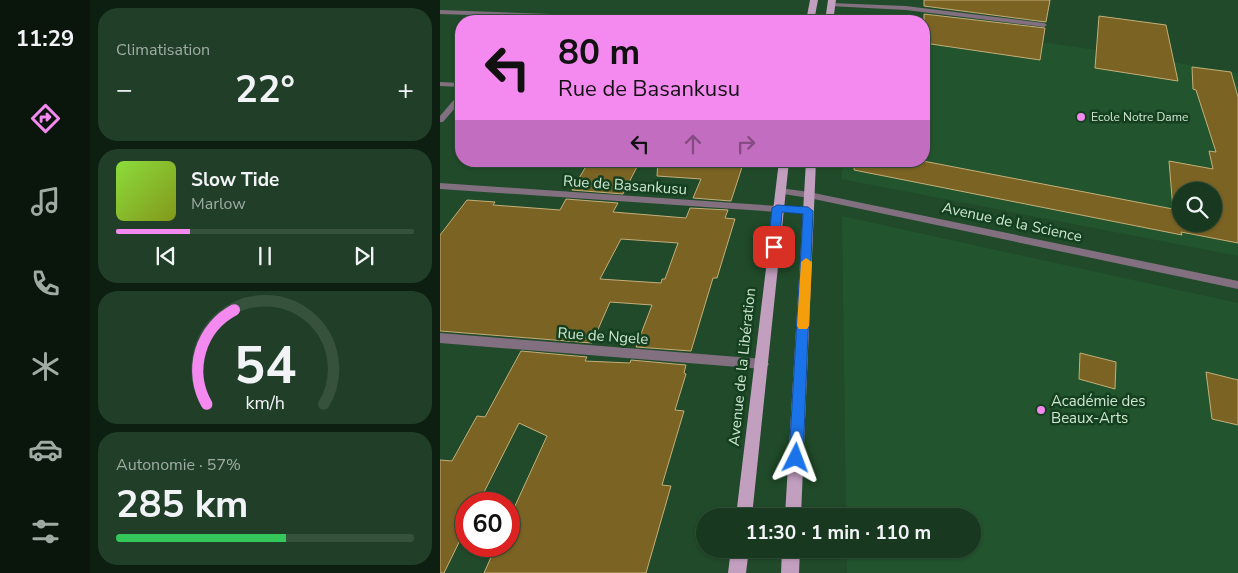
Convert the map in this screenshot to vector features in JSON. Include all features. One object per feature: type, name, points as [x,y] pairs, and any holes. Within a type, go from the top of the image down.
[{"type":"main road","points":[[811,15],[814,0]]},
{"type":"main road","name":"Avenue de la Libération","points":[[745,508],[763,364],[777,208],[783,167]]},
{"type":"main road","points":[[793,508],[811,167]]},
{"type":"main road","points":[[737,573],[739,558]]},
{"type":"main road","points":[[790,573],[791,558]]},
{"type":"street","points":[[891,0],[894,7]]},
{"type":"street","points":[[832,3],[945,12],[1044,25]]},
{"type":"street","points":[[440,12],[481,15]]},
{"type":"street","points":[[440,84],[455,85]]},
{"type":"street","points":[[440,120],[455,104]]},
{"type":"street","name":"Rue de Basankusu","points":[[440,186],[808,211]]},
{"type":"street","name":"Avenue de la Science","points":[[780,191],[809,195],[1238,285]]},
{"type":"street","name":"Rue de Ngele","points":[[440,338],[763,364]]},
{"type":"shaded area","name":"Ecole Notre Dame","points":[[930,26],[1238,73],[1238,256],[841,179],[843,167],[930,167]]},
{"type":"shaded area","name":"Académie des Beaux-Arts","points":[[842,216],[1238,303],[1238,573],[847,573],[847,558],[981,558],[981,508],[846,508]]},
{"type":"building","points":[[924,0],[1050,0],[1046,22],[924,6]]},
{"type":"building","points":[[924,14],[1045,28],[1040,60],[930,44],[930,15]]},
{"type":"building","points":[[1099,16],[1166,25],[1178,81],[1095,68]]},
{"type":"building","points":[[1192,67],[1231,72],[1238,97],[1238,243],[1181,232],[1222,232],[1222,182],[1172,182],[1172,197],[1169,161],[1213,169],[1209,151],[1216,152],[1196,90],[1193,89]]},
{"type":"building","points":[[930,162],[1172,209],[1172,232],[1181,232],[1182,235],[854,170],[854,167],[930,167]]},
{"type":"building","points":[[586,167],[637,167],[623,194],[572,190]]},
{"type":"building","points":[[658,167],[742,167],[731,201],[693,198],[701,179],[657,176]]},
{"type":"building","points":[[566,199],[618,203],[613,212],[686,218],[690,208],[728,210],[725,218],[735,219],[717,278],[713,278],[691,351],[636,347],[652,305],[610,302],[592,343],[440,331],[440,235],[467,200],[495,202],[493,205],[560,210]],"holes":[[[621,239],[678,243],[665,279],[662,279],[661,283],[600,279]]]},
{"type":"building","points":[[521,351],[587,357],[585,361],[630,363],[631,360],[686,365],[684,373],[686,374],[675,410],[684,411],[662,485],[671,486],[646,573],[484,573],[491,557],[520,557],[520,495],[547,436],[519,423],[484,492],[455,492],[455,550],[444,573],[440,573],[440,460],[452,461],[477,416],[485,417]]},
{"type":"building","points":[[1080,353],[1116,362],[1115,389],[1079,379]]},
{"type":"building","points":[[1206,372],[1238,380],[1238,425],[1212,419]]},
{"type":"slow traffic","points":[[803,326],[806,262]]},
{"type":"place","name":"Ecole Notre Dame","points":[[1081,117]]},
{"type":"place","name":"Académie des Beaux-Arts","points":[[1041,410]]},
{"type":"route","points":[[774,247],[777,208],[808,211],[796,458]]}]
